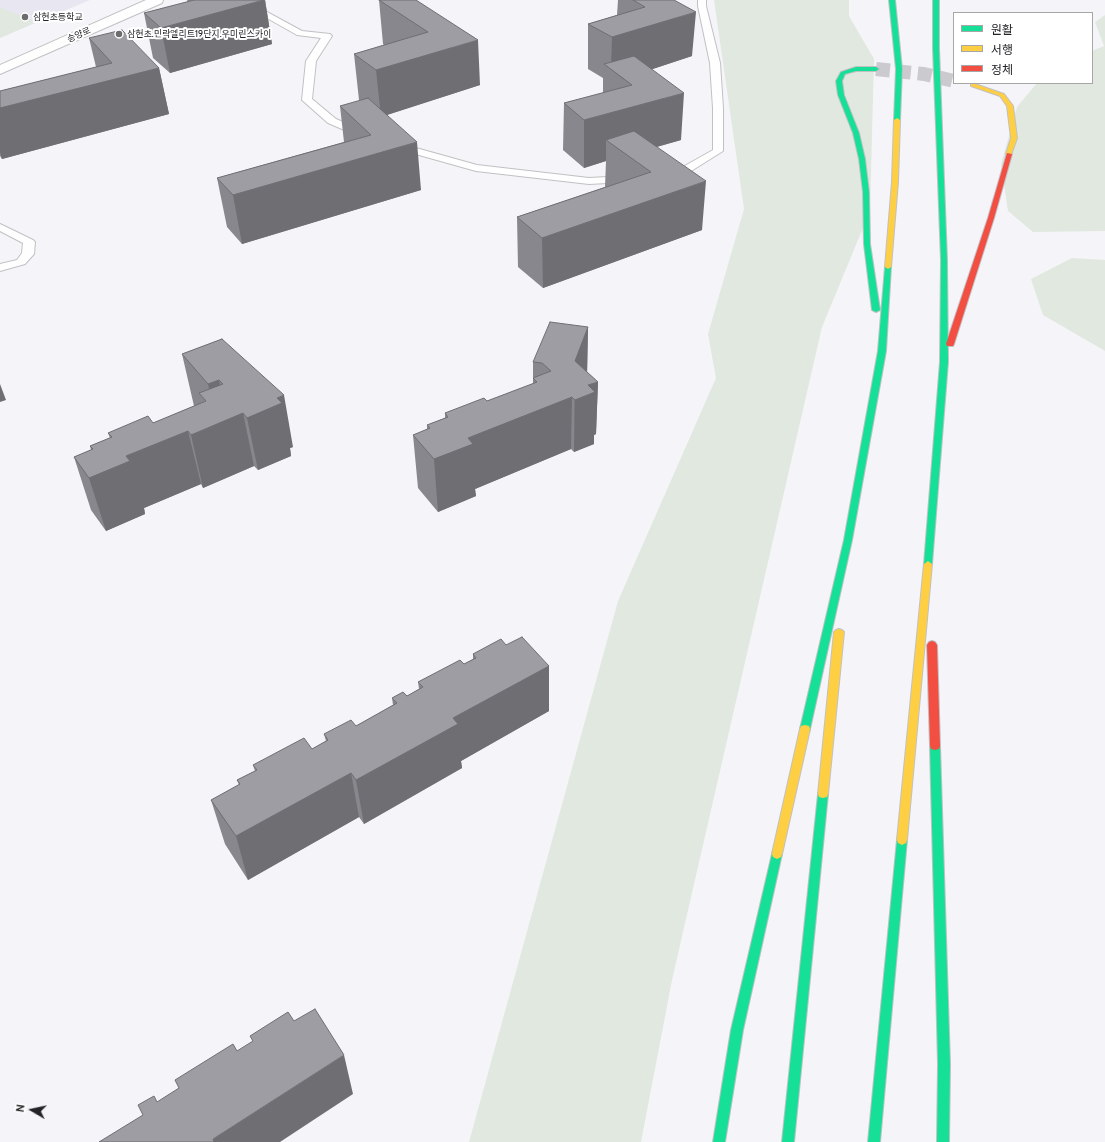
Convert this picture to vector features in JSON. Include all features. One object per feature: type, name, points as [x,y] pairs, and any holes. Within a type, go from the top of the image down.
[{"type":"highway","points":[[719,1142],[737,1030],[848,540],[882,351],[895,182],[899,69],[892,0]]},
{"type":"highway","points":[[874,1142],[929,550],[944,362],[944,260],[936,48],[936,0]]},
{"type":"highway","points":[[876,69],[856,69],[843,73],[839,81],[841,95],[856,133],[862,159],[866,192],[867,244],[882,351]]},
{"type":"highway","points":[[944,362],[992,218],[1014,138],[1010,106],[1002,95],[973,85]]},
{"type":"highway","points":[[788,1142],[848,540]]},
{"type":"highway","points":[[929,550],[944,1064],[943,1142]]},
{"type":"street","name":"송양로","points":[[0,70],[157,0]]},
{"type":"lane","points":[[239,0],[300,33],[327,36],[311,61],[307,100],[332,121],[373,138]]},
{"type":"lane","points":[[662,175],[684,171],[718,151],[718,108],[715,63],[702,6],[702,0]]},
{"type":"lane","points":[[387,144],[476,168],[589,181],[633,178]]},
{"type":"lane","points":[[0,227],[29,242],[28,254],[21,262],[0,268]]},
{"type":"shaded area","name":"삼현초등학교","points":[[0,0],[90,0],[0,38]]},
{"type":"shaded area","points":[[714,0],[849,0],[849,16],[874,59],[870,211],[822,327],[672,980],[641,1142],[469,1142],[618,601],[716,378],[708,334],[744,209]]},
{"type":"shaded area","points":[[0,7],[36,22],[0,38]]},
{"type":"shaded area","points":[[1105,15],[1105,231],[1033,232],[1008,211],[1001,164],[1017,107],[1036,84],[1093,84],[1093,51],[1104,46],[1095,22]]},
{"type":"shaded area","points":[[1072,258],[1105,260],[1105,351],[1043,315],[1031,279]]},
{"type":"building","points":[[194,0],[264,0],[161,28],[144,13]]},
{"type":"building","points":[[379,0],[416,0],[478,40],[376,70],[354,54],[428,32]]},
{"type":"building","points":[[633,0],[674,0],[696,12],[612,37],[588,24],[645,7]]},
{"type":"building","points":[[122,30],[159,68],[0,108],[0,91],[112,63],[89,38]]},
{"type":"building","points":[[634,56],[684,93],[584,120],[564,103],[632,85],[604,64]]},
{"type":"building","points":[[368,98],[417,142],[233,195],[217,178],[371,135],[340,106]]},
{"type":"building","points":[[634,131],[706,181],[542,238],[517,217],[651,172],[606,140]]},
{"type":"building","points":[[550,322],[588,327],[575,361],[598,382],[588,385],[595,392],[575,400],[572,397],[468,438],[473,444],[434,459],[413,435],[430,428],[427,425],[448,417],[445,413],[484,398],[487,401],[537,382],[533,378],[551,371],[542,363],[533,362]]},
{"type":"building","points":[[222,339],[284,395],[277,398],[282,403],[247,418],[243,413],[191,435],[188,431],[126,456],[130,461],[89,478],[74,457],[93,449],[90,446],[112,437],[108,433],[148,416],[153,423],[206,401],[199,393],[223,384],[219,380],[208,384],[182,354]]},
{"type":"building","points":[[522,637],[549,666],[453,718],[458,724],[356,780],[351,773],[236,836],[211,800],[240,784],[237,780],[257,770],[253,765],[304,738],[312,749],[328,740],[324,734],[351,720],[356,726],[397,703],[392,698],[403,692],[407,696],[423,687],[418,682],[460,660],[464,664],[476,658],[473,654],[501,639],[506,645]]},
{"type":"building","points":[[315,1009],[344,1055],[213,1139],[214,1142],[99,1142],[143,1115],[138,1105],[154,1096],[157,1102],[179,1088],[175,1080],[233,1044],[237,1051],[253,1041],[250,1036],[288,1012],[294,1021]]},
{"type":"tunnel","points":[[876,69],[924,74],[953,81]]},
{"type":"traffic: fast","points":[[892,0],[899,69],[897,120]]},
{"type":"traffic: fast","points":[[928,564],[944,362],[944,260],[936,48],[936,0]]},
{"type":"traffic: fast","points":[[876,69],[856,69],[843,73],[839,81],[841,95],[856,133],[862,159],[866,192],[867,244],[876,310]]},
{"type":"traffic: fast","points":[[805,729],[848,540],[882,351],[888,267]]},
{"type":"traffic: fast","points":[[935,746],[944,1064],[943,1142]]},
{"type":"traffic: fast","points":[[788,1142],[823,794]]},
{"type":"traffic: fast","points":[[874,1142],[902,840]]},
{"type":"traffic: fast","points":[[719,1142],[737,1030],[777,854]]},
{"type":"traffic: slow","points":[[973,85],[1002,95],[1010,106],[1014,138],[1009,154]]},
{"type":"traffic: slow","points":[[888,267],[895,182],[897,120]]},
{"type":"traffic: slow","points":[[902,840],[928,564]]},
{"type":"traffic: slow","points":[[823,794],[839,632]]},
{"type":"traffic: slow","points":[[777,854],[805,729]]},
{"type":"traffic: jam","points":[[950,344],[991,218],[1009,154]]},
{"type":"traffic: jam","points":[[932,645],[935,746]]},
{"type":"place","name":"삼현초등학교","points":[[25,17]]},
{"type":"place","name":"삼현초.민락엘리트19단지.우미린스카이","points":[[119,34]]}]
